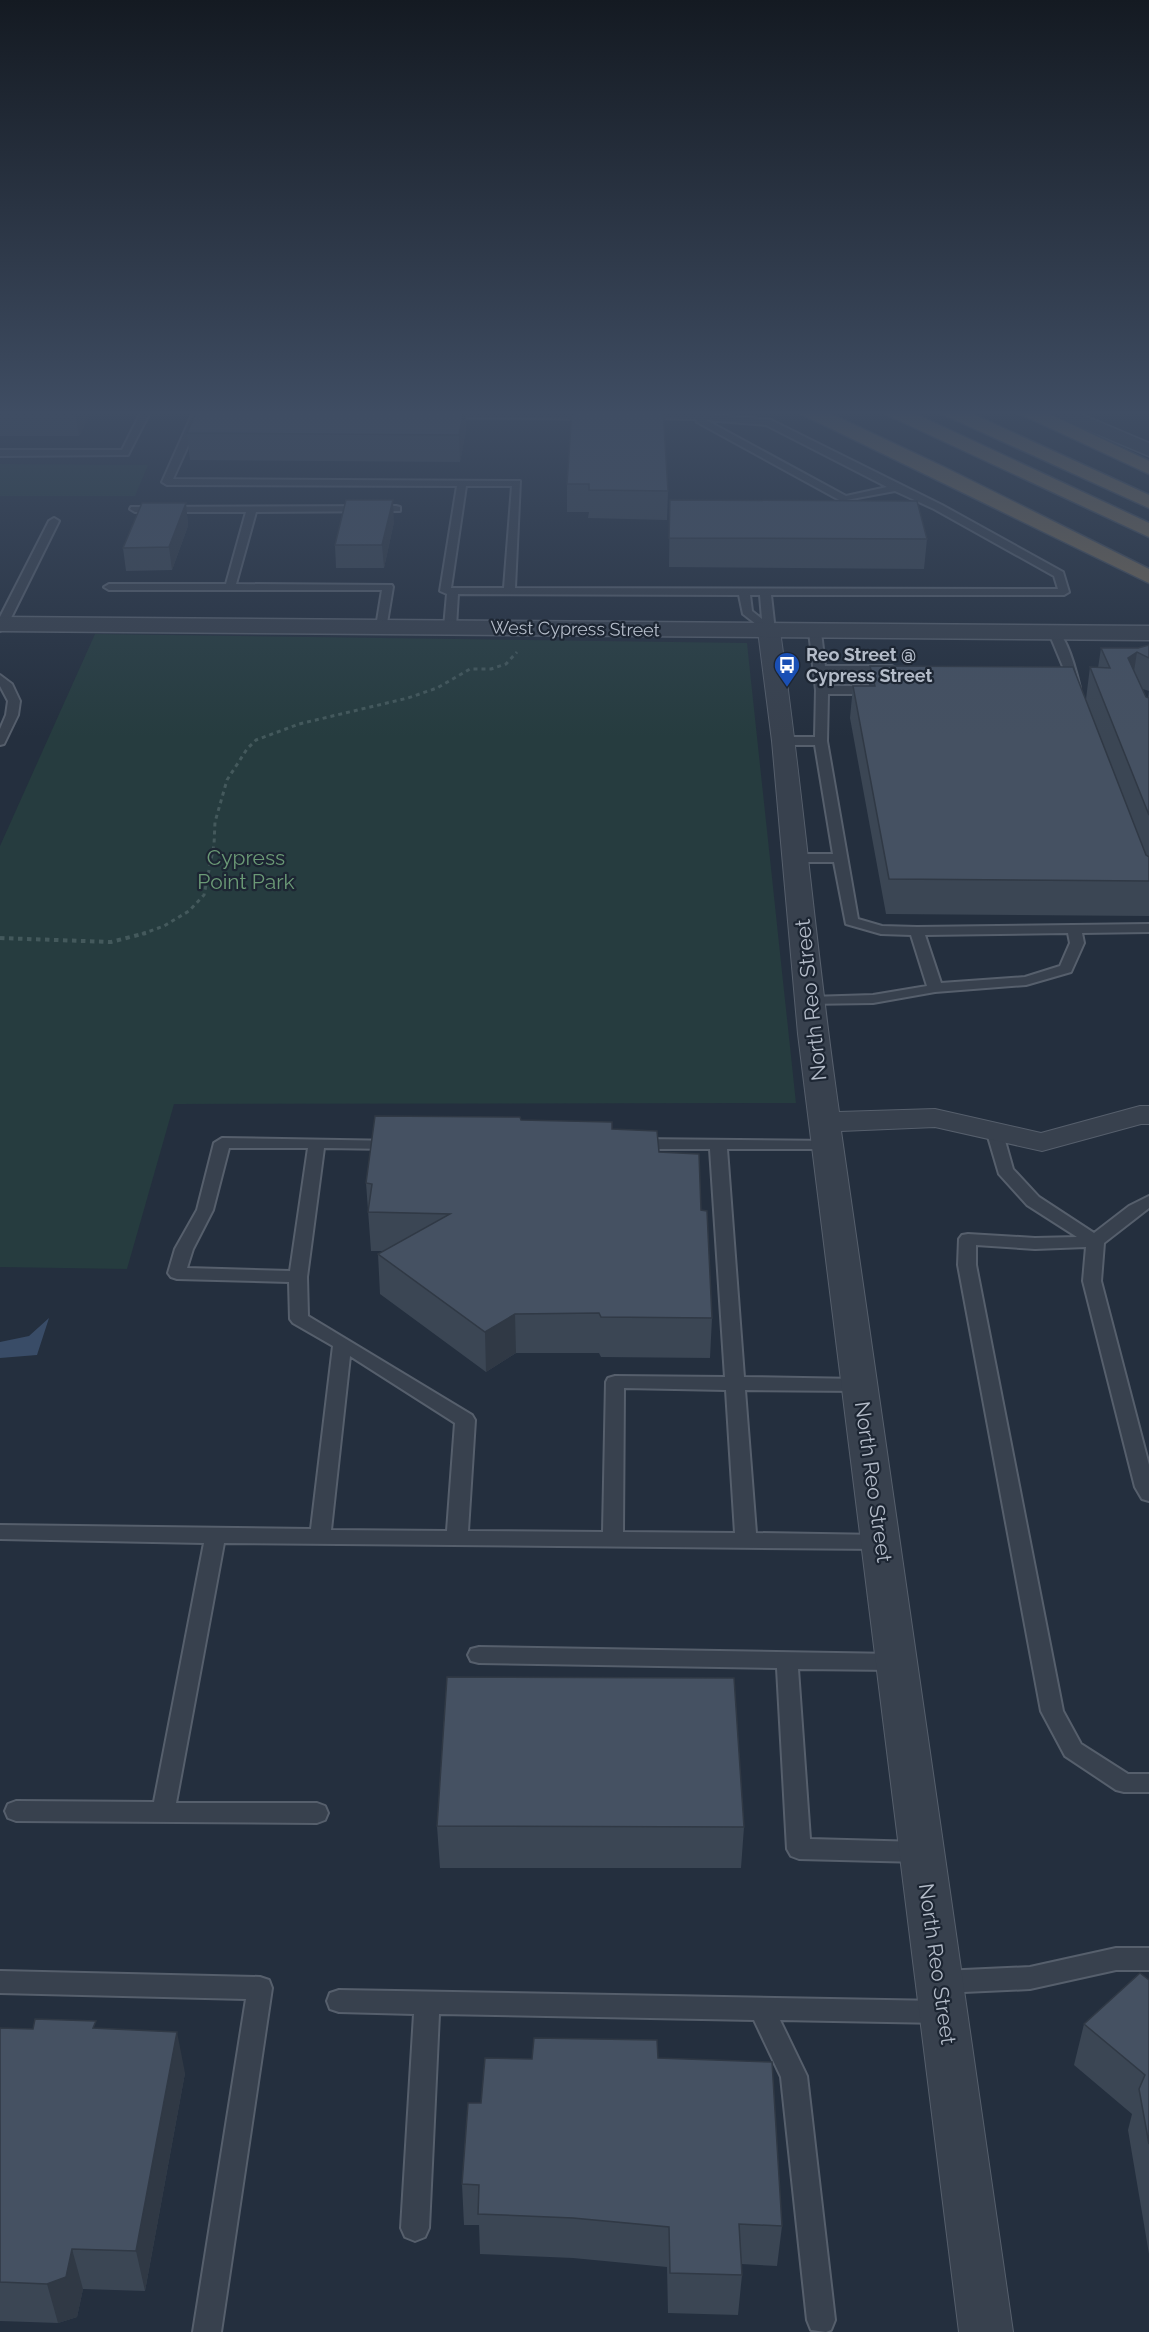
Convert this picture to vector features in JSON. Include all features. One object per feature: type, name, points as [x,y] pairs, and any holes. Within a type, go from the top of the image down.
[{"type":"highway","points":[[1033,519],[1149,577]]},
{"type":"highway","points":[[1123,519],[1149,531]]},
{"type":"street","name":"West Cypress Street","points":[[0,625],[1149,633]]},
{"type":"street","name":"North Reo Street","points":[[769,630],[803,741],[796,858],[810,1001],[986,2332]]},
{"type":"street","points":[[826,1133],[935,1119],[1042,1142],[1140,1115],[1149,1115]]},
{"type":"lane","points":[[230,587],[249,519]]},
{"type":"lane","points":[[456,519],[445,591],[1064,592],[1059,574],[959,519]]},
{"type":"lane","points":[[509,591],[514,519]]},
{"type":"lane","points":[[0,625],[54,521]]},
{"type":"lane","points":[[110,587],[388,587],[382,627]]},
{"type":"lane","points":[[450,627],[453,591]]},
{"type":"lane","points":[[744,591],[747,612],[769,630]]},
{"type":"lane","points":[[765,591],[769,630]]},
{"type":"lane","points":[[815,632],[822,690],[803,741],[840,858],[851,921],[881,930],[917,931],[1149,928]]},
{"type":"lane","points":[[1055,633],[1072,694]]},
{"type":"lane","points":[[819,669],[903,669]]},
{"type":"lane","points":[[0,679],[13,690],[16,703],[4,724],[0,741]]},
{"type":"lane","points":[[822,690],[890,690]]},
{"type":"lane","points":[[796,858],[840,858]]},
{"type":"lane","points":[[810,1001],[867,1001],[908,996],[935,988],[1026,981],[1066,969],[1077,943],[1074,928]]},
{"type":"lane","points":[[917,931],[935,988]]},
{"type":"lane","points":[[994,1130],[1005,1170],[1033,1201],[1095,1240]]},
{"type":"lane","points":[[624,1144],[718,1144],[826,1133]]},
{"type":"lane","points":[[298,1277],[177,1273],[184,1249],[205,1210],[222,1143],[412,1144]]},
{"type":"lane","points":[[317,1143],[298,1277],[299,1319],[342,1343],[465,1420],[457,1539]]},
{"type":"lane","points":[[718,1144],[746,1541]]},
{"type":"lane","points":[[1149,1201],[1133,1209],[1095,1240],[1019,1244],[968,1239],[968,1265],[1052,1711],[1073,1750],[1124,1783],[1149,1783]]},
{"type":"lane","points":[[1095,1240],[1092,1281],[1149,1494]]},
{"type":"lane","points":[[320,1537],[342,1343]]},
{"type":"lane","points":[[613,1540],[615,1382],[859,1385]]},
{"type":"lane","points":[[0,1532],[457,1539],[881,1542]]},
{"type":"lane","points":[[163,1813],[215,1536]]},
{"type":"lane","points":[[479,1655],[897,1662]]},
{"type":"lane","points":[[787,1660],[799,1849],[922,1852]]},
{"type":"lane","points":[[16,1811],[317,1814]]},
{"type":"lane","points":[[339,2001],[761,2008],[942,1997],[1116,1959],[1149,1959]]},
{"type":"lane","points":[[0,1982],[260,1988],[207,2332]]},
{"type":"lane","points":[[415,2228],[427,2003]]},
{"type":"lane","points":[[761,2008],[794,2076],[821,2320]]},
{"type":"path","points":[[0,939],[111,942],[135,937],[164,926],[189,911],[204,895],[214,845],[215,822],[227,780],[247,749],[256,740],[299,724],[408,698],[437,688],[470,669],[491,669],[506,664],[516,655],[518,649]]},
{"type":"green space","name":"Cypress Point Park","points":[[95,634],[747,643],[796,1103],[174,1104],[127,1269],[0,1267],[0,846]]},
{"type":"water","points":[[49,1318],[37,1355],[0,1358],[0,1342],[29,1336]]},
{"type":"building","points":[[135,519],[180,519],[169,547],[123,548]]},
{"type":"building","points":[[341,519],[388,519],[382,545],[335,545]]},
{"type":"building","points":[[670,519],[922,519],[927,539],[669,538]]},
{"type":"building","points":[[1149,645],[1149,658],[1137,652],[1128,658],[1146,697],[1149,698],[1149,815],[1090,667],[1110,668],[1101,648],[1138,648]]},
{"type":"building","points":[[870,666],[1073,667],[1146,855],[1149,857],[1149,881],[889,879],[853,686],[875,686]]},
{"type":"building","points":[[375,1116],[520,1117],[521,1120],[612,1122],[612,1129],[657,1131],[659,1152],[699,1154],[701,1210],[707,1211],[712,1318],[601,1317],[599,1313],[515,1314],[485,1332],[378,1254],[450,1214],[368,1212],[372,1184],[366,1183]]},
{"type":"building","points":[[447,1677],[734,1678],[744,1827],[437,1826]]},
{"type":"building","points":[[1140,1973],[1149,1980],[1149,2144],[1139,2089],[1145,2075],[1084,2024]]},
{"type":"building","points":[[35,2019],[96,2021],[93,2028],[177,2032],[136,2251],[72,2249],[66,2277],[47,2284],[0,2282],[0,2028],[33,2029]]},
{"type":"building","points":[[534,2038],[657,2040],[658,2058],[772,2062],[782,2226],[739,2224],[742,2275],[670,2273],[669,2227],[573,2218],[478,2214],[479,2185],[462,2184],[468,2103],[481,2103],[485,2058],[532,2059]]},
{"type":"place","name":"Reo Street @ Cypress Street","points":[[787,688]]}]
